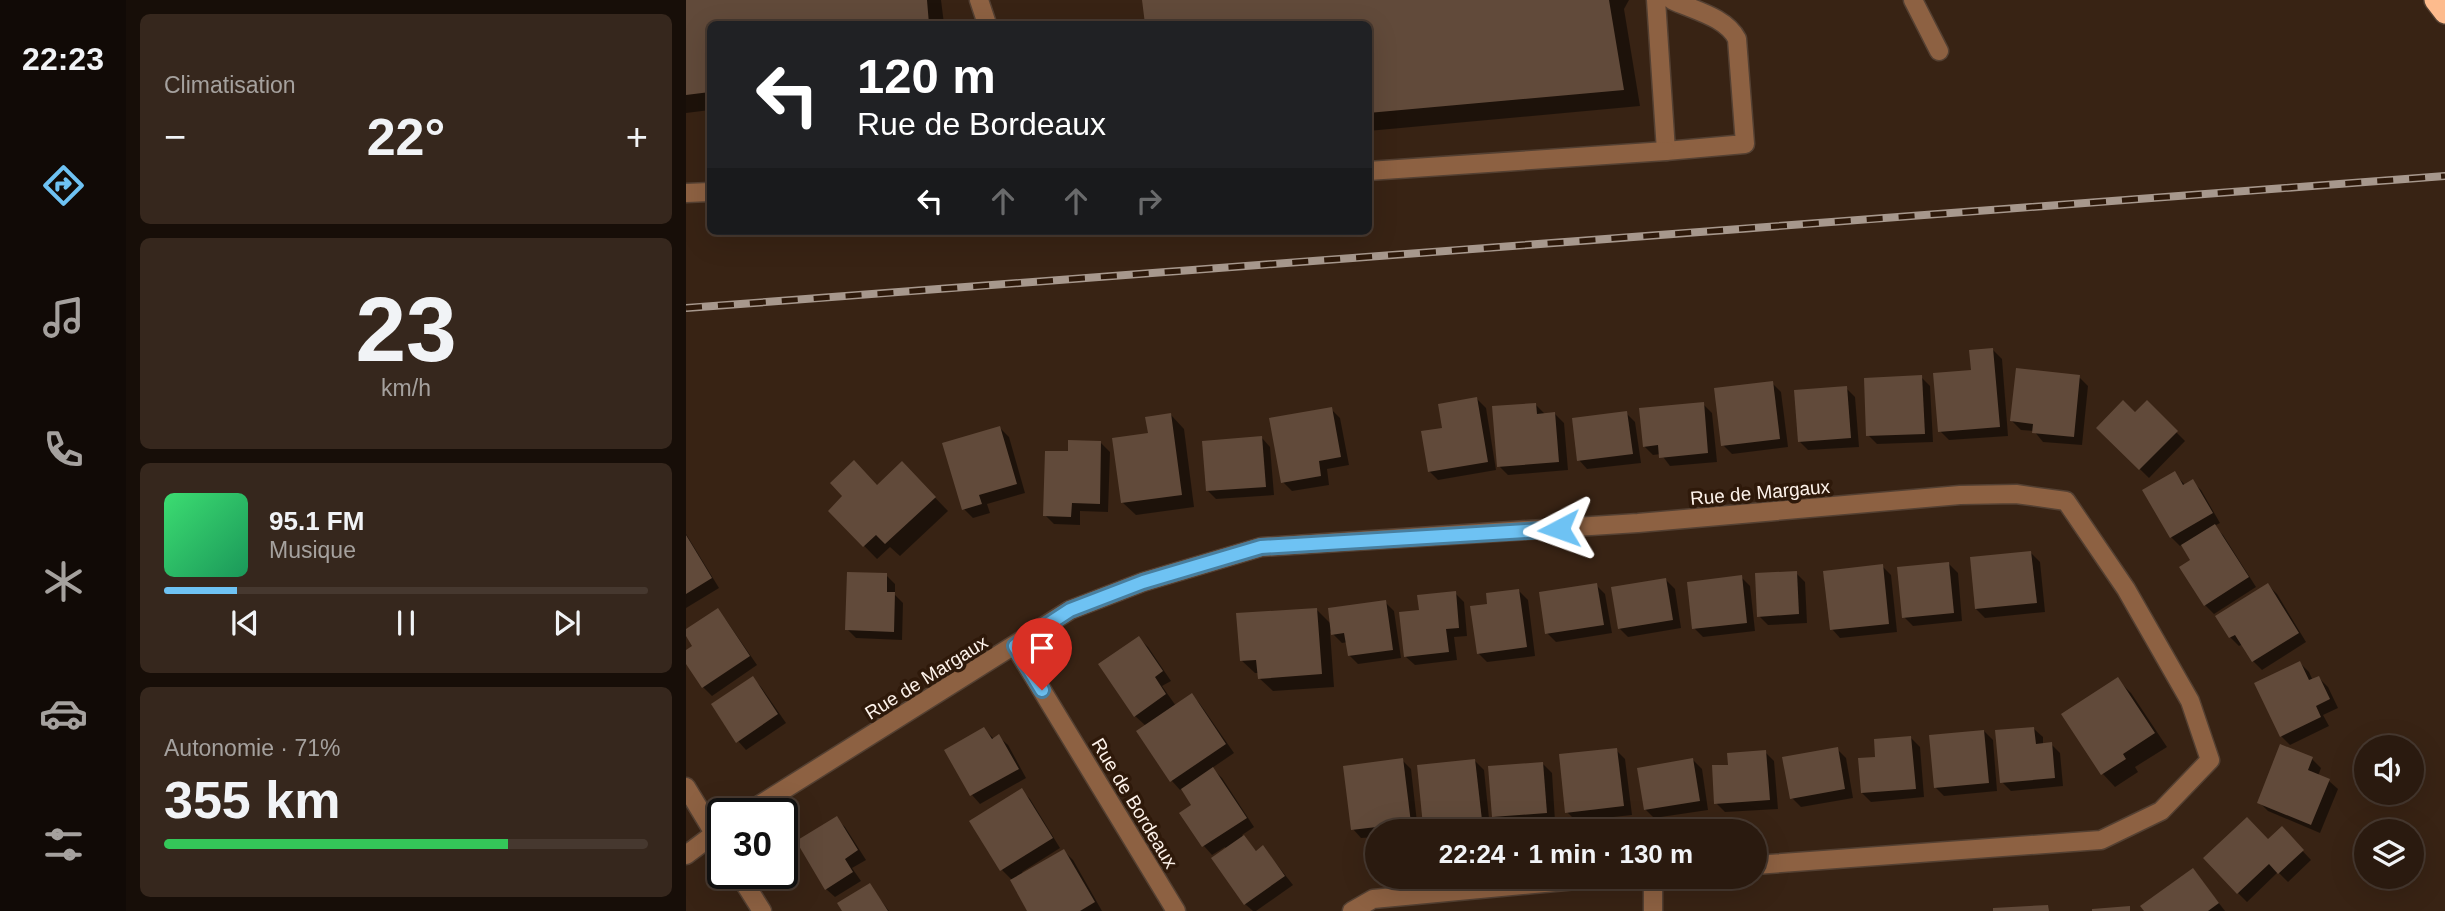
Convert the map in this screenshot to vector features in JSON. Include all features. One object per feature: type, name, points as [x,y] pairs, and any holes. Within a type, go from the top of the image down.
[{"type":"highway","points":[[2435,0],[2445,13]]},
{"type":"street","points":[[979,0],[986,21]]},
{"type":"street","points":[[1656,0],[1666,151]]},
{"type":"street","points":[[1372,172],[1745,144],[1737,39],[1733,30],[1672,0]]},
{"type":"street","points":[[1913,0],[1939,51]]},
{"type":"street","points":[[686,193],[707,192]]},
{"type":"street","name":"Rue de Margaux","points":[[771,798],[1070,610],[1143,582],[1261,547],[1638,523],[1960,495],[2016,494],[2066,501],[2126,589],[2190,701],[2210,760],[2161,811],[2101,840],[1767,864]]},
{"type":"street","name":"Rue de Bordeaux","points":[[1015,646],[1177,911]]},
{"type":"street","points":[[686,787],[707,817]]},
{"type":"street","points":[[686,855],[707,843]]},
{"type":"street","points":[[748,889],[762,911]]},
{"type":"street","points":[[1352,911],[1373,899],[1480,889]]},
{"type":"street","points":[[1653,911],[1654,889]]},
{"type":"building","points":[[686,0],[927,0],[929,21],[707,21],[707,92],[686,95]]},
{"type":"building","points":[[1142,0],[1609,0],[1624,90],[1372,113],[1372,21],[1145,21]]},
{"type":"building","points":[[1993,348],[2000,427],[1938,432],[1933,373],[1971,370],[1969,350]]},
{"type":"building","points":[[2016,368],[2080,375],[2074,437],[2032,433],[2033,424],[2010,421]]},
{"type":"building","points":[[1922,375],[1925,434],[1866,436],[1864,378]]},
{"type":"building","points":[[1773,381],[1780,439],[1721,446],[1714,388]]},
{"type":"building","points":[[1847,386],[1851,438],[1798,442],[1794,390]]},
{"type":"building","points":[[1477,397],[1488,462],[1428,472],[1421,431],[1442,428],[1438,404]]},
{"type":"building","points":[[2123,400],[2135,412],[2147,400],[2178,431],[2139,470],[2096,428]]},
{"type":"building","points":[[1704,402],[1708,453],[1659,458],[1658,445],[1643,447],[1639,408]]},
{"type":"building","points":[[1536,403],[1537,414],[1555,412],[1559,462],[1497,467],[1492,406]]},
{"type":"building","points":[[1332,407],[1341,457],[1319,461],[1321,476],[1281,483],[1269,418]]},
{"type":"building","points":[[1627,411],[1633,454],[1577,461],[1572,418]]},
{"type":"building","points":[[1171,413],[1182,495],[1121,503],[1112,438],[1148,433],[1145,417]]},
{"type":"building","points":[[1000,426],[1017,484],[979,495],[982,504],[962,510],[942,443]]},
{"type":"building","points":[[1262,436],[1266,487],[1206,491],[1202,441]]},
{"type":"building","points":[[1068,440],[1101,441],[1100,504],[1072,503],[1071,517],[1043,516],[1045,451],[1068,451]]},
{"type":"building","points":[[854,460],[877,485],[902,461],[936,497],[885,544],[876,535],[863,547],[828,511],[842,496],[830,483]]},
{"type":"building","points":[[2175,471],[2183,485],[2193,479],[2213,513],[2170,538],[2142,490]]},
{"type":"building","points":[[2215,524],[2249,577],[2204,606],[2179,567],[2190,560],[2181,545]]},
{"type":"building","points":[[686,535],[712,578],[686,594]]},
{"type":"building","points":[[2031,551],[2037,603],[1975,609],[1970,557]]},
{"type":"building","points":[[1949,562],[1954,613],[1902,618],[1897,567]]},
{"type":"building","points":[[1883,564],[1889,624],[1830,630],[1823,571]]},
{"type":"building","points":[[1797,571],[1799,614],[1757,617],[1755,573]]},
{"type":"building","points":[[847,572],[887,573],[887,592],[895,592],[894,632],[845,630]]},
{"type":"building","points":[[1742,575],[1747,623],[1692,629],[1687,582]]},
{"type":"building","points":[[1666,578],[1673,620],[1618,629],[1611,587]]},
{"type":"building","points":[[1597,583],[1604,625],[1545,634],[1539,592]]},
{"type":"building","points":[[2268,583],[2299,633],[2252,662],[2235,635],[2229,638],[2215,616]]},
{"type":"building","points":[[1519,589],[1527,647],[1477,654],[1470,606],[1487,604],[1486,593]]},
{"type":"building","points":[[1456,591],[1459,628],[1446,629],[1449,652],[1404,657],[1399,612],[1419,610],[1417,595]]},
{"type":"building","points":[[1386,600],[1393,650],[1348,656],[1344,633],[1331,635],[1328,608]]},
{"type":"building","points":[[718,608],[750,656],[702,688],[686,664],[686,650],[692,646],[686,636],[686,629]]},
{"type":"building","points":[[1317,608],[1322,674],[1258,679],[1256,660],[1240,661],[1236,613]]},
{"type":"building","points":[[1139,636],[1163,671],[1155,677],[1166,694],[1134,717],[1098,664]]},
{"type":"building","points":[[2300,661],[2309,680],[2319,676],[2330,699],[2316,706],[2321,717],[2280,737],[2254,683]]},
{"type":"building","points":[[753,676],[778,714],[736,743],[711,704]]},
{"type":"building","points":[[2118,677],[2155,733],[2123,754],[2126,759],[2101,775],[2061,714]]},
{"type":"building","points":[[1192,693],[1226,744],[1170,782],[1136,731]]},
{"type":"building","points":[[984,727],[992,739],[999,734],[1019,769],[970,796],[944,750]]},
{"type":"building","points":[[2034,727],[2036,744],[2052,742],[2055,778],[2000,783],[1995,730]]},
{"type":"building","points":[[1984,730],[1989,783],[1934,788],[1929,735]]},
{"type":"building","points":[[1911,736],[1916,789],[1861,793],[1858,758],[1875,757],[1874,739]]},
{"type":"building","points":[[2280,744],[2313,757],[2308,770],[2330,779],[2311,825],[2257,803]]},
{"type":"building","points":[[1838,747],[1845,789],[1790,799],[1782,757]]},
{"type":"building","points":[[1617,748],[1624,806],[1565,813],[1559,754]]},
{"type":"building","points":[[1766,750],[1770,800],[1714,804],[1712,765],[1728,765],[1727,753]]},
{"type":"building","points":[[1403,758],[1411,819],[1365,819],[1365,828],[1351,830],[1343,766]]},
{"type":"building","points":[[1693,758],[1700,801],[1644,810],[1637,768]]},
{"type":"building","points":[[1475,759],[1482,819],[1422,819],[1417,765]]},
{"type":"building","points":[[1543,762],[1547,813],[1492,817],[1488,766]]},
{"type":"building","points":[[1213,767],[1247,818],[1202,847],[1179,813],[1191,805],[1181,789]]},
{"type":"building","points":[[1022,788],[1053,838],[1000,871],[969,821]]},
{"type":"building","points":[[837,816],[858,850],[845,859],[853,872],[825,890],[798,844],[798,840]]},
{"type":"building","points":[[2247,817],[2268,839],[2282,826],[2304,850],[2278,874],[2269,864],[2237,894],[2203,858]]},
{"type":"building","points":[[1244,835],[1256,851],[1263,845],[1285,876],[1244,905],[1211,858]]},
{"type":"building","points":[[1064,849],[1095,902],[1080,911],[1027,911],[1010,880]]},
{"type":"building","points":[[2193,868],[2219,903],[2208,911],[2144,911],[2140,906]]},
{"type":"building","points":[[870,883],[888,911],[842,911],[837,903]]},
{"type":"building","points":[[2048,905],[2049,911],[1993,911],[1993,908]]},
{"type":"building","points":[[2130,906],[2130,911],[2092,911],[2092,909]]},
{"type":"railway","points":[[686,308],[2445,176]]},
{"type":"route","points":[[1042,690],[1015,646],[1070,610],[1143,582],[1261,547],[1559,529]]}]
